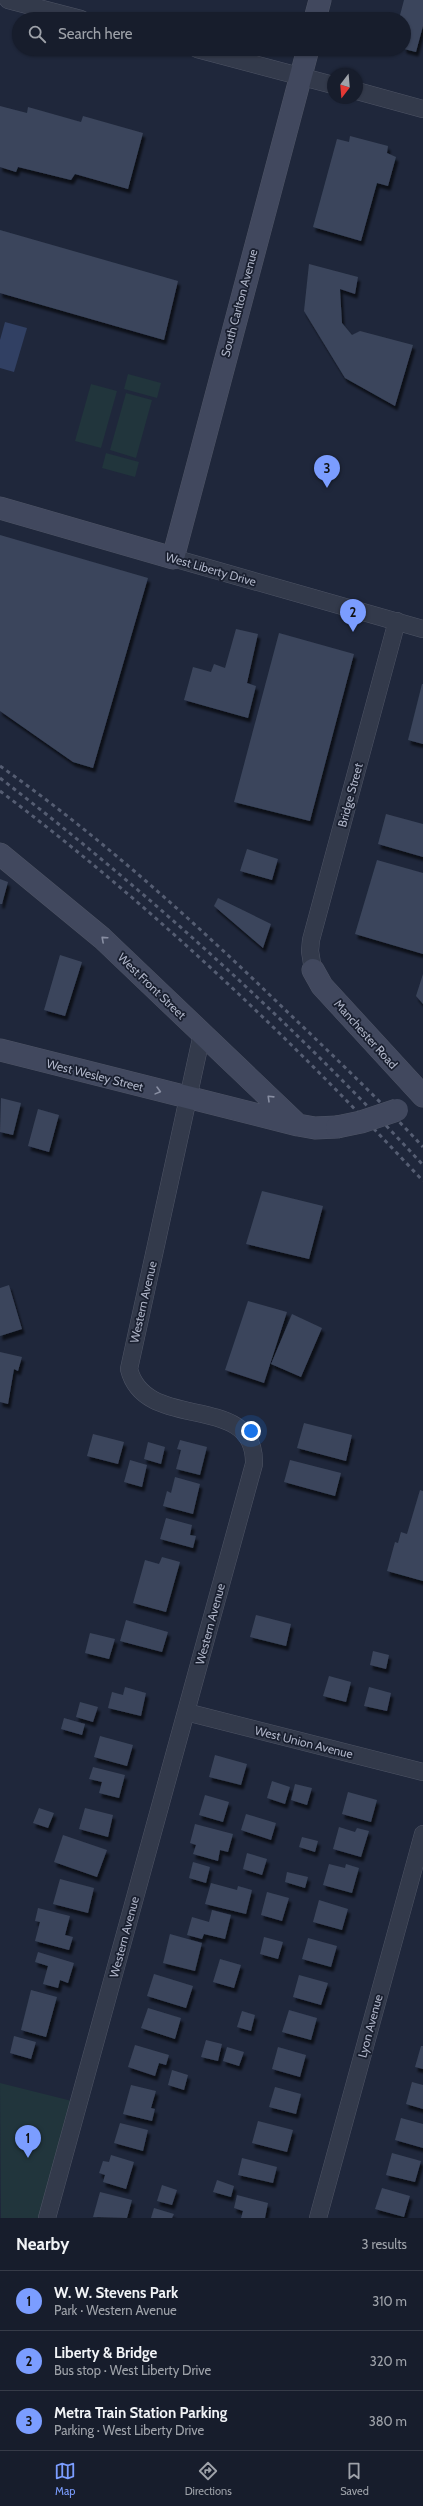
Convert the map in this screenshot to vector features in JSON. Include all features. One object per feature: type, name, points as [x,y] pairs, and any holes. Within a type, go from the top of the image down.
[{"type":"street","points":[[8,0],[55,12]]},
{"type":"street","points":[[317,12],[320,0]]},
{"type":"street","points":[[224,56],[327,83]]},
{"type":"street","name":"South Carlton Avenue","points":[[173,558],[306,56]]},
{"type":"street","points":[[363,93],[423,109]]},
{"type":"street","name":"West Liberty Drive","points":[[0,508],[423,629]]},
{"type":"street","name":"Bridge Street","points":[[313,970],[310,951],[311,940],[397,621]]},
{"type":"street","name":"West Front Street","points":[[0,854],[102,938],[298,1125]]},
{"type":"street","name":"Manchester Road","points":[[313,970],[322,986],[422,1095]]},
{"type":"street","points":[[190,1099],[202,1034]]},
{"type":"street","name":"West Wesley Street","points":[[0,1050],[298,1125]]},
{"type":"street","points":[[298,1125],[315,1128],[337,1127],[361,1122],[397,1110],[422,1095]]},
{"type":"street","name":"Western Avenue","points":[[47,2218],[254,1464],[254,1454],[249,1437],[234,1425],[154,1400],[137,1388],[129,1369],[190,1099]]},
{"type":"street","name":"West Union Avenue","points":[[186,1712],[423,1772]]},
{"type":"street","name":"Lyon Avenue","points":[[318,2218],[423,1834]]},
{"type":"shaded area","points":[[128,374],[161,383],[157,398],[124,389]]},
{"type":"shaded area","points":[[91,384],[117,391],[101,448],[75,441]]},
{"type":"shaded area","points":[[126,393],[152,400],[136,458],[110,450]]},
{"type":"shaded area","points":[[106,453],[139,462],[135,477],[102,468]]},
{"type":"shaded area","points":[[0,2083],[72,2101],[39,2218],[1,2218]]},
{"type":"water","points":[[5,322],[27,328],[14,372],[0,368],[0,340]]},
{"type":"building","points":[[404,0],[423,0],[423,26],[416,52],[411,51],[411,12],[401,12]]},
{"type":"building","points":[[0,106],[27,113],[28,107],[81,122],[83,116],[143,133],[128,189],[75,174],[71,180],[18,167],[16,172],[0,167]]},
{"type":"building","points":[[350,136],[388,146],[387,153],[396,157],[388,186],[377,183],[361,241],[313,227],[337,139],[349,142]]},
{"type":"building","points":[[0,230],[178,281],[164,340],[0,293]]},
{"type":"building","points":[[309,264],[358,277],[355,294],[340,289],[342,323],[352,335],[360,331],[413,345],[395,406],[345,378],[304,311]]},
{"type":"building","points":[[0,535],[148,578],[93,768],[73,762],[0,711]]},
{"type":"building","points":[[236,629],[258,634],[247,683],[256,686],[248,718],[184,700],[193,667],[211,672],[214,664],[225,668]]},
{"type":"building","points":[[279,633],[354,654],[310,821],[234,802]]},
{"type":"building","points":[[423,684],[423,744],[408,740]]},
{"type":"building","points":[[386,814],[423,824],[423,857],[378,844]]},
{"type":"building","points":[[247,849],[278,859],[272,880],[240,871]]},
{"type":"building","points":[[377,860],[423,873],[423,954],[355,934]]},
{"type":"building","points":[[0,879],[8,882],[2,904],[0,904]]},
{"type":"building","points":[[218,898],[271,924],[263,948],[214,906]]},
{"type":"building","points":[[60,955],[82,962],[65,1016],[44,1010]]},
{"type":"building","points":[[423,974],[423,1004],[416,996]]},
{"type":"building","points":[[1,1098],[21,1103],[13,1135],[0,1132]]},
{"type":"building","points":[[38,1109],[59,1115],[49,1152],[28,1146]]},
{"type":"building","points":[[262,1191],[323,1206],[309,1259],[246,1244]]},
{"type":"building","points":[[9,1285],[22,1329],[0,1336],[0,1288]]},
{"type":"building","points":[[248,1301],[287,1312],[264,1383],[225,1370]]},
{"type":"building","points":[[292,1314],[322,1328],[301,1377],[271,1364]]},
{"type":"building","points":[[0,1352],[22,1357],[18,1371],[14,1369],[8,1404],[0,1402]]},
{"type":"building","points":[[304,1423],[352,1435],[346,1461],[297,1448]]},
{"type":"building","points":[[93,1434],[124,1442],[118,1464],[87,1456]]},
{"type":"building","points":[[180,1440],[207,1447],[200,1475],[176,1469],[181,1450],[177,1449]]},
{"type":"building","points":[[148,1442],[165,1447],[161,1464],[144,1459]]},
{"type":"building","points":[[130,1460],[147,1465],[142,1487],[124,1482]]},
{"type":"building","points":[[290,1460],[341,1473],[335,1496],[284,1482]]},
{"type":"building","points":[[175,1477],[200,1484],[193,1514],[163,1506],[167,1491],[171,1493]]},
{"type":"building","points":[[420,1490],[423,1491],[423,1581],[387,1571],[395,1542],[398,1543],[401,1532],[407,1534]]},
{"type":"building","points":[[166,1518],[192,1525],[190,1535],[196,1536],[193,1548],[160,1539]]},
{"type":"building","points":[[162,1557],[180,1562],[166,1612],[133,1603],[145,1560],[159,1564]]},
{"type":"building","points":[[256,1615],[291,1624],[286,1646],[250,1637]]},
{"type":"building","points":[[126,1620],[168,1632],[162,1652],[120,1641]]},
{"type":"building","points":[[90,1633],[115,1639],[109,1659],[85,1653]]},
{"type":"building","points":[[373,1651],[389,1655],[386,1669],[370,1665]]},
{"type":"building","points":[[329,1676],[351,1682],[346,1702],[323,1696]]},
{"type":"building","points":[[125,1687],[146,1693],[141,1716],[108,1708],[112,1692],[123,1695]]},
{"type":"building","points":[[369,1687],[391,1693],[387,1711],[364,1706]]},
{"type":"building","points":[[80,1702],[98,1707],[93,1722],[76,1717]]},
{"type":"building","points":[[64,1718],[85,1724],[82,1735],[61,1729]]},
{"type":"building","points":[[100,1736],[133,1745],[127,1766],[94,1757]]},
{"type":"building","points":[[215,1755],[247,1764],[241,1785],[209,1777]]},
{"type":"building","points":[[93,1767],[125,1775],[119,1798],[99,1793],[102,1782],[89,1779]]},
{"type":"building","points":[[272,1781],[290,1787],[285,1804],[267,1798]]},
{"type":"building","points":[[295,1784],[312,1788],[307,1805],[291,1800]]},
{"type":"building","points":[[348,1792],[377,1800],[371,1822],[342,1814]]},
{"type":"building","points":[[205,1795],[229,1802],[223,1822],[199,1815]]},
{"type":"building","points":[[39,1808],[54,1813],[48,1828],[33,1823]]},
{"type":"building","points":[[85,1808],[113,1815],[108,1837],[79,1829]]},
{"type":"building","points":[[246,1814],[276,1823],[271,1840],[241,1830]]},
{"type":"building","points":[[195,1824],[233,1834],[228,1852],[220,1850],[218,1861],[193,1854],[196,1845],[190,1843]]},
{"type":"building","points":[[339,1827],[355,1832],[357,1828],[369,1831],[361,1857],[333,1849]]},
{"type":"building","points":[[63,1835],[107,1850],[97,1877],[54,1862]]},
{"type":"building","points":[[302,1837],[318,1841],[315,1852],[299,1847]]},
{"type":"building","points":[[247,1853],[267,1859],[262,1875],[243,1869]]},
{"type":"building","points":[[193,1862],[210,1867],[206,1883],[189,1878]]},
{"type":"building","points":[[329,1864],[345,1868],[346,1864],[359,1868],[352,1893],[323,1885]]},
{"type":"building","points":[[287,1872],[308,1877],[305,1888],[285,1882]]},
{"type":"building","points":[[60,1879],[94,1888],[88,1913],[53,1904]]},
{"type":"building","points":[[211,1883],[237,1890],[238,1886],[252,1890],[246,1914],[205,1904]]},
{"type":"building","points":[[267,1892],[289,1898],[282,1921],[261,1915]]},
{"type":"building","points":[[319,1900],[348,1909],[342,1930],[313,1922]]},
{"type":"building","points":[[38,1908],[70,1916],[65,1935],[73,1937],[69,1950],[35,1941],[40,1922],[35,1921]]},
{"type":"building","points":[[212,1910],[231,1915],[225,1939],[204,1934],[202,1939],[187,1935],[192,1917],[209,1922]]},
{"type":"building","points":[[170,1934],[202,1943],[195,1971],[163,1963]]},
{"type":"building","points":[[264,1937],[283,1942],[278,1959],[260,1954]]},
{"type":"building","points":[[308,1938],[337,1946],[331,1967],[302,1959]]},
{"type":"building","points":[[38,1952],[74,1963],[68,1983],[60,1980],[58,1988],[43,1984],[48,1966],[35,1962]]},
{"type":"building","points":[[220,1959],[241,1965],[234,1988],[213,1982]]},
{"type":"building","points":[[154,1974],[193,1986],[186,2008],[147,1996]]},
{"type":"building","points":[[299,1975],[328,1983],[321,2005],[293,1997]]},
{"type":"building","points":[[31,1990],[57,1997],[46,2037],[21,2030]]},
{"type":"building","points":[[148,2008],[181,2018],[175,2039],[141,2028]]},
{"type":"building","points":[[289,2010],[317,2018],[311,2040],[282,2032]]},
{"type":"building","points":[[242,2011],[255,2015],[251,2031],[237,2027]]},
{"type":"building","points":[[14,2036],[36,2042],[31,2059],[10,2053]]},
{"type":"building","points":[[206,2040],[222,2044],[218,2061],[201,2057]]},
{"type":"building","points":[[135,2045],[169,2055],[166,2065],[159,2063],[155,2076],[128,2067]]},
{"type":"building","points":[[421,2046],[423,2046],[423,2069],[415,2067]]},
{"type":"building","points":[[227,2047],[244,2052],[239,2066],[223,2061]]},
{"type":"building","points":[[278,2047],[306,2055],[300,2077],[272,2069]]},
{"type":"building","points":[[172,2070],[188,2075],[184,2090],[168,2085]]},
{"type":"building","points":[[412,2082],[423,2085],[423,2109],[406,2104]]},
{"type":"building","points":[[131,2085],[156,2091],[151,2108],[155,2109],[152,2121],[123,2114]]},
{"type":"building","points":[[275,2087],[301,2094],[296,2114],[269,2107]]},
{"type":"building","points":[[401,2118],[423,2124],[423,2148],[395,2140]]},
{"type":"building","points":[[258,2121],[293,2130],[287,2152],[252,2143]]},
{"type":"building","points":[[120,2123],[148,2130],[143,2151],[114,2143]]},
{"type":"building","points":[[392,2153],[421,2161],[415,2182],[386,2175]]},
{"type":"building","points":[[111,2155],[134,2162],[126,2189],[103,2182],[105,2175],[99,2173],[103,2161],[109,2162]]},
{"type":"building","points":[[242,2158],[277,2167],[273,2183],[238,2175]]},
{"type":"building","points":[[217,2180],[234,2186],[231,2197],[213,2192]]},
{"type":"building","points":[[162,2185],[177,2190],[172,2205],[157,2201]]},
{"type":"building","points":[[382,2188],[410,2196],[404,2217],[375,2209]]},
{"type":"building","points":[[100,2192],[132,2200],[127,2218],[93,2217]]},
{"type":"building","points":[[237,2195],[268,2203],[265,2218],[241,2218],[243,2211],[234,2208]]},
{"type":"building","points":[[154,2208],[174,2214],[172,2218],[151,2218]]},
{"type":"railway","points":[[0,766],[36,792],[107,848],[210,938],[331,1054],[423,1147]]},
{"type":"railway","points":[[0,778],[112,868],[220,962],[272,1011],[374,1113],[423,1165]]},
{"type":"railway","points":[[0,791],[57,835],[167,928],[272,1026],[423,1181]]},
{"type":"place","name":"Metra Train Station Parking","points":[[327,488]]},
{"type":"place","name":"Liberty & Bridge","points":[[353,632]]},
{"type":"place","name":"W. W. Stevens Park","points":[[28,2158]]}]
